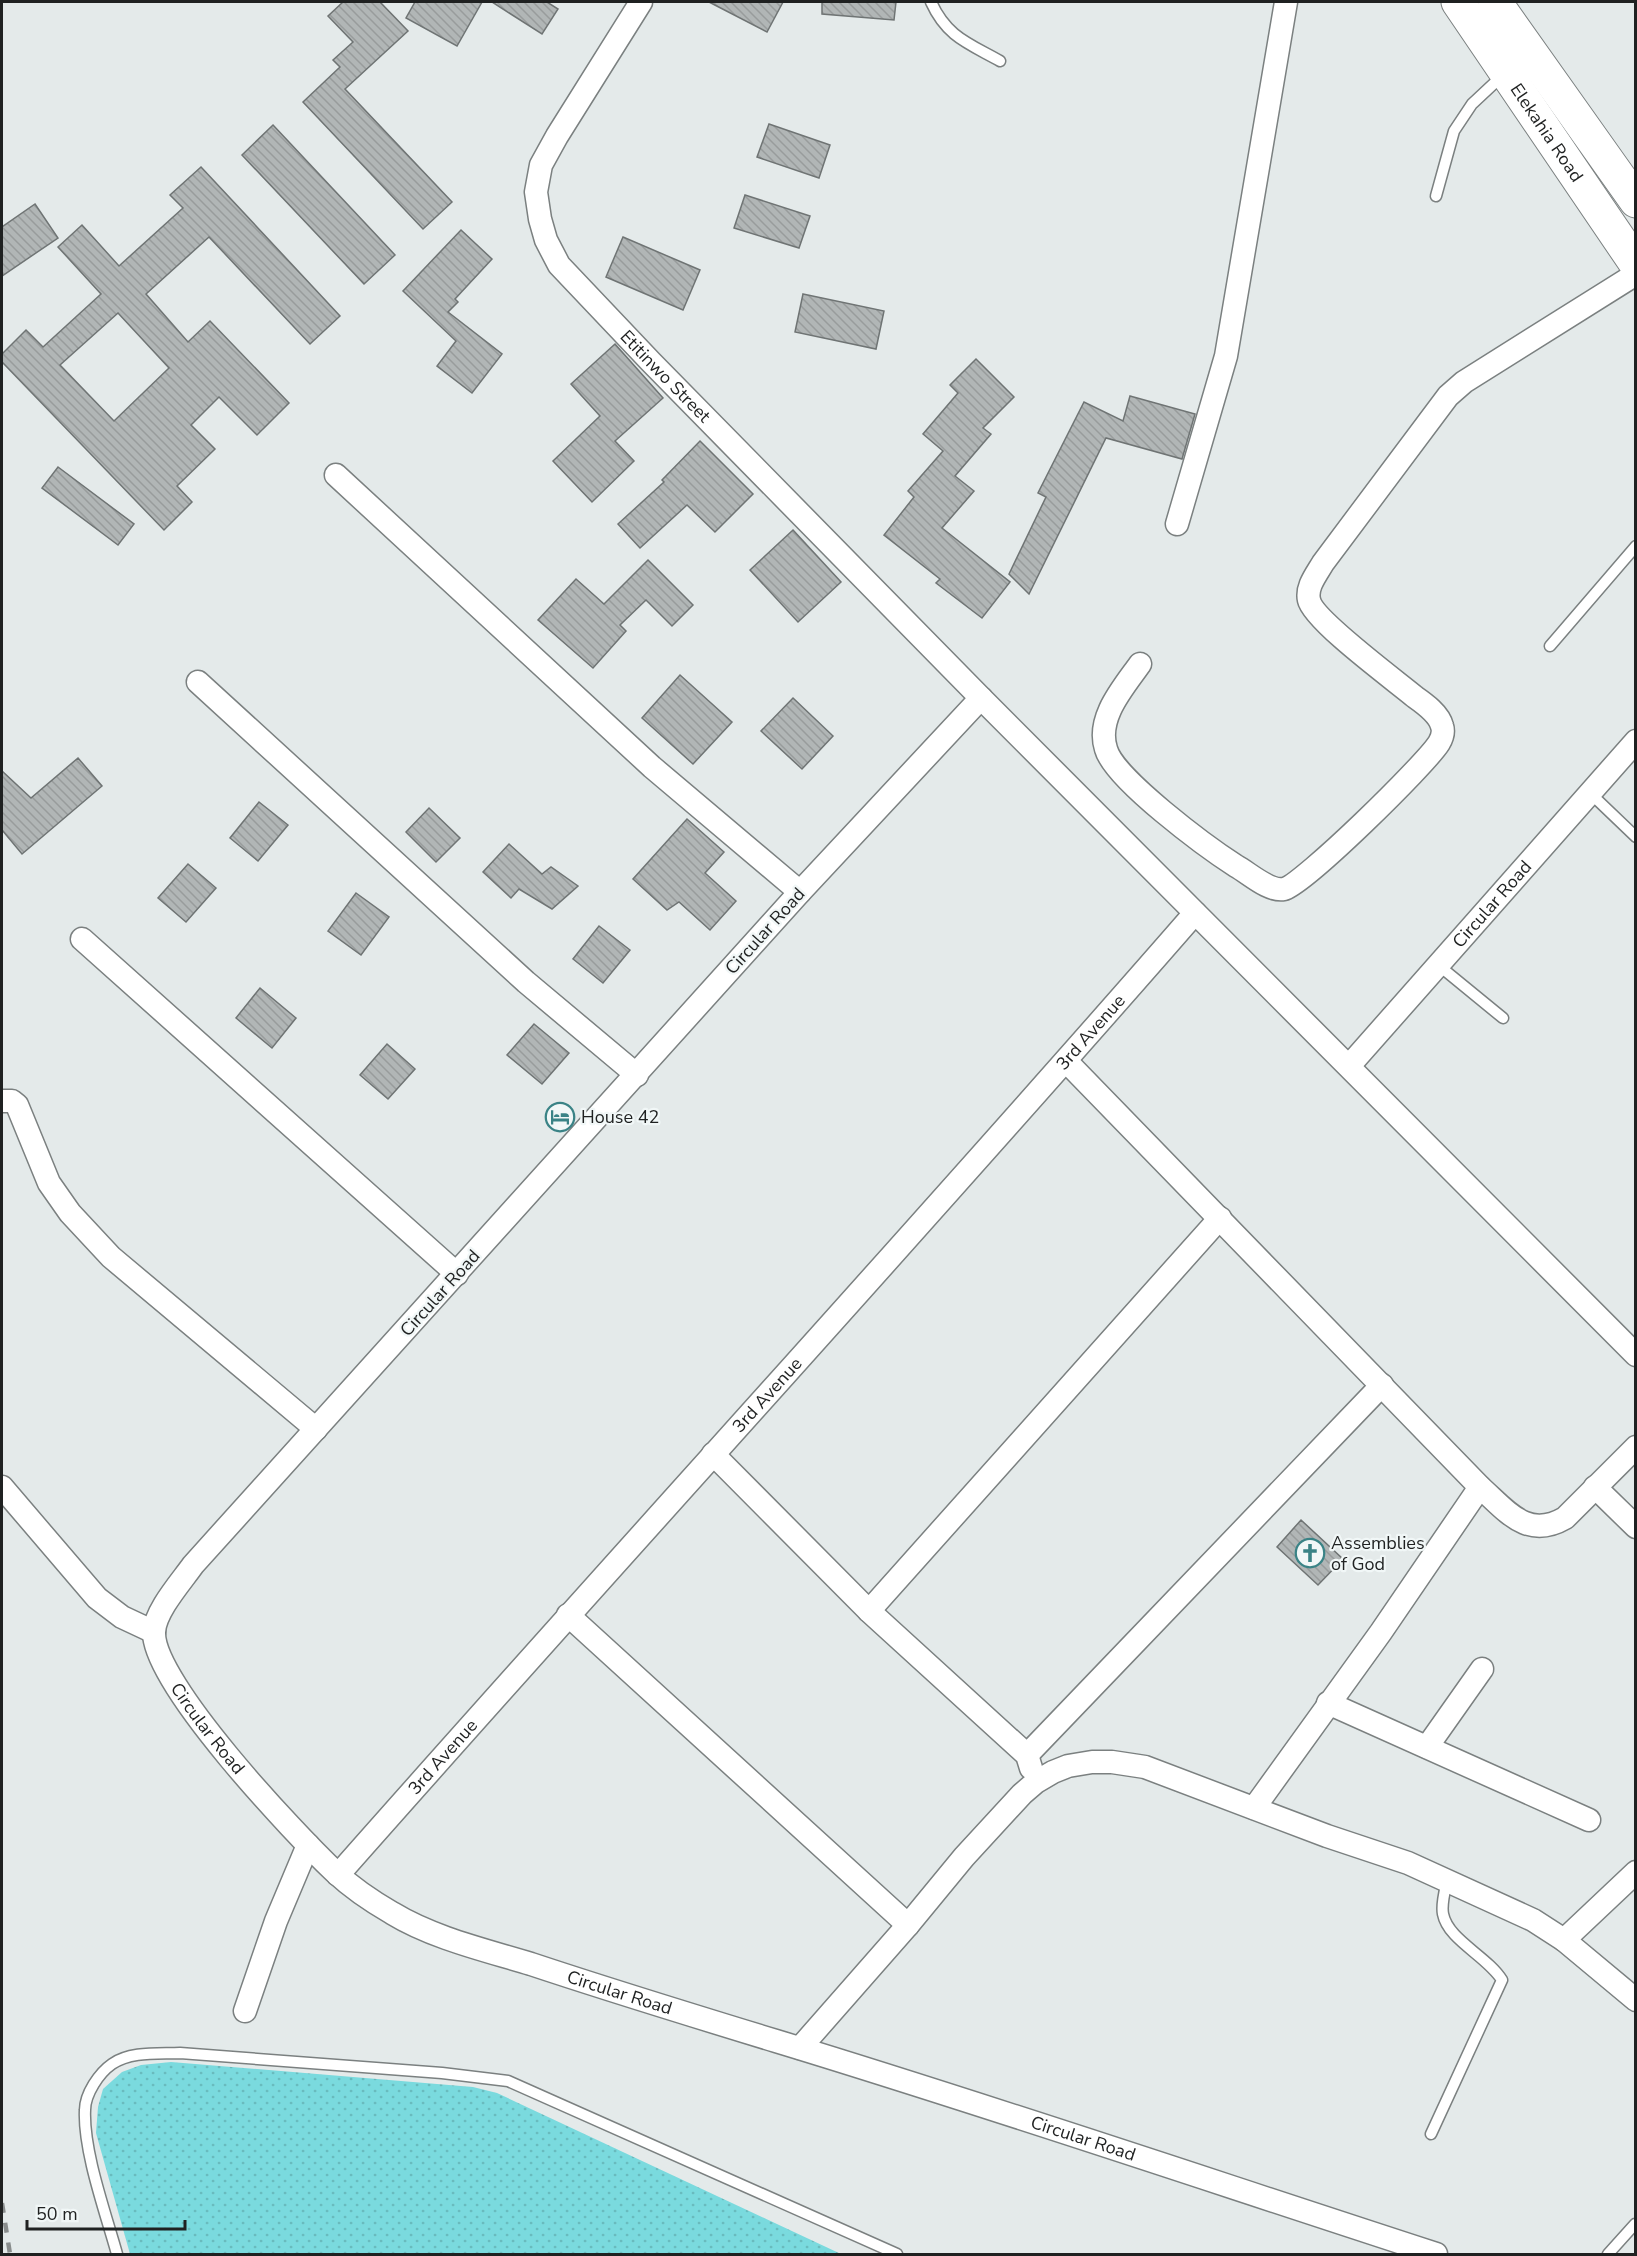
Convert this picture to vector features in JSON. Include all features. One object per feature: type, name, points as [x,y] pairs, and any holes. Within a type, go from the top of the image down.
[{"type":"main road","name":"Elekahia Road","points":[[1458,2],[1635,264]]},
{"type":"main road","name":"Elekahia Road","points":[[1496,2],[1635,201]]},
{"type":"street","name":"Etitinwo Street","points":[[641,2],[541,165],[536,192],[540,219],[546,240],[559,265],[651,362],[981,698],[1635,1355]]},
{"type":"street","points":[[1177,524],[1226,356],[1286,2]]},
{"type":"street","points":[[1140,664],[1109,709],[1105,749],[1115,766],[1143,794],[1217,854],[1268,885],[1280,889],[1288,888],[1296,883],[1341,844],[1420,765],[1438,745],[1443,735],[1442,726],[1430,708],[1312,610],[1308,600],[1309,587],[1323,563],[1448,396],[1464,382],[1635,273]]},
{"type":"street","points":[[336,475],[652,767],[800,892]]},
{"type":"street","points":[[198,682],[526,982],[637,1075]]},
{"type":"street","name":"Circular Road","points":[[981,698],[800,892],[457,1275],[193,1565],[162,1609],[154,1632],[162,1664],[177,1689],[226,1753],[308,1845],[338,1875],[394,1914],[441,1935],[800,2048],[1436,2254]]},
{"type":"street","name":"Circular Road","points":[[1349,1066],[1635,741]]},
{"type":"street","name":"3rd Avenue","points":[[338,1875],[568,1615],[1066,1061],[1195,913]]},
{"type":"street","points":[[82,939],[457,1275]]},
{"type":"street","points":[[1066,1061],[1480,1487],[1519,1522],[1538,1527],[1553,1525],[1564,1518],[1635,1447]]},
{"type":"street","points":[[2,1101],[12,1101],[17,1106],[49,1183],[70,1213],[111,1257],[316,1430]]},
{"type":"street","points":[[869,1611],[1220,1218]]},
{"type":"street","points":[[1027,1755],[1382,1385]]},
{"type":"street","points":[[713,1454],[869,1611],[1027,1755],[1036,1782]]},
{"type":"street","points":[[2,1487],[98,1598],[122,1617],[154,1632]]},
{"type":"street","points":[[1254,1808],[1381,1632],[1480,1487]]},
{"type":"street","points":[[1595,1487],[1635,1527]]},
{"type":"street","points":[[568,1615],[908,1925]]},
{"type":"street","points":[[1427,1747],[1482,1669]]},
{"type":"street","points":[[1328,1703],[1589,1820]]},
{"type":"street","points":[[800,2048],[908,1925],[964,1857],[1022,1794],[1036,1782],[1068,1766],[1092,1762],[1112,1762],[1145,1767],[1408,1863],[1447,1880],[1533,1920],[1564,1940],[1635,2000]]},
{"type":"street","points":[[245,2011],[276,1921],[308,1845]]},
{"type":"street","points":[[1564,1940],[1635,1872]]},
{"type":"lane","points":[[932,2],[941,20],[953,34],[1000,61]]},
{"type":"lane","points":[[1436,196],[1454,131],[1472,104],[1506,73]]},
{"type":"lane","points":[[1550,646],[1635,546]]},
{"type":"lane","points":[[1589,792],[1635,837]]},
{"type":"lane","points":[[1437,964],[1503,1018]]},
{"type":"lane","points":[[1431,2134],[1502,1980],[1495,1969],[1447,1928],[1442,1911],[1447,1880]]},
{"type":"lane","points":[[117,2254],[87,2145],[84,2108],[95,2081],[112,2064],[137,2055],[180,2053],[442,2073],[508,2081],[897,2254]]},
{"type":"lane","points":[[1608,2254],[1635,2224]]},
{"type":"shaded area","points":[[171,2062],[473,2087],[497,2093],[841,2254],[130,2254],[96,2133],[98,2107],[103,2089],[122,2072],[141,2065]]},
{"type":"building","points":[[343,2],[380,2],[408,31],[345,89],[452,202],[423,229],[303,102],[340,67],[333,60],[353,42],[328,16]]},
{"type":"building","points":[[415,2],[482,2],[457,46],[406,18]]},
{"type":"building","points":[[492,2],[547,2],[558,9],[542,34]]},
{"type":"building","points":[[709,2],[783,2],[767,32]]},
{"type":"building","points":[[822,2],[896,2],[894,20],[822,14]]},
{"type":"building","points":[[769,124],[830,145],[819,178],[757,157]]},
{"type":"building","points":[[273,125],[395,255],[364,284],[242,155]]},
{"type":"building","points":[[201,167],[340,316],[310,344],[209,237],[146,294],[188,342],[210,321],[289,403],[257,435],[219,397],[191,425],[215,449],[177,486],[192,502],[164,530],[2,362],[2,354],[26,330],[43,347],[101,294],[58,247],[82,225],[119,266],[183,208],[170,195]],"holes":[[[118,313],[169,368],[114,421],[60,365]]]},
{"type":"building","points":[[745,195],[810,216],[799,248],[734,228]]},
{"type":"building","points":[[35,204],[58,238],[2,276],[2,227]]},
{"type":"building","points":[[461,230],[492,259],[455,299],[458,302],[448,312],[502,354],[472,393],[437,366],[456,341],[403,291]]},
{"type":"building","points":[[623,237],[700,270],[683,310],[606,277]]},
{"type":"building","points":[[803,294],[884,311],[876,349],[795,332]]},
{"type":"building","points":[[615,344],[663,398],[615,441],[634,461],[592,502],[553,461],[600,416],[571,384]]},
{"type":"building","points":[[976,359],[1014,397],[983,428],[991,434],[955,476],[974,491],[942,528],[1010,582],[982,618],[936,583],[940,579],[884,535],[914,497],[908,491],[943,451],[923,434],[958,393],[950,385]]},
{"type":"building","points":[[1130,396],[1195,414],[1182,459],[1106,438],[1029,594],[1009,574],[1046,497],[1038,493],[1084,402],[1123,421]]},
{"type":"building","points":[[700,441],[753,494],[715,532],[687,505],[640,548],[618,524],[664,482],[662,480]]},
{"type":"building","points":[[58,467],[134,524],[118,545],[42,488]]},
{"type":"building","points":[[793,530],[841,582],[798,622],[750,570]]},
{"type":"building","points":[[648,560],[693,605],[672,626],[646,600],[620,625],[626,631],[593,668],[538,620],[576,579],[604,604]]},
{"type":"building","points":[[680,675],[732,722],[693,764],[642,718]]},
{"type":"building","points":[[793,698],[833,736],[802,769],[761,731]]},
{"type":"building","points":[[78,758],[102,786],[22,854],[2,830],[2,771],[31,798]]},
{"type":"building","points":[[259,802],[288,825],[258,861],[230,838]]},
{"type":"building","points":[[429,808],[460,838],[436,862],[406,832]]},
{"type":"building","points":[[687,819],[724,852],[705,873],[736,901],[710,930],[679,902],[667,910],[633,879]]},
{"type":"building","points":[[509,844],[542,874],[551,867],[578,886],[552,909],[519,889],[511,898],[483,872]]},
{"type":"building","points":[[188,864],[216,888],[186,922],[158,898]]},
{"type":"building","points":[[356,893],[389,917],[361,955],[328,931]]},
{"type":"building","points":[[599,926],[630,950],[603,983],[573,959]]},
{"type":"building","points":[[260,988],[296,1018],[272,1048],[236,1018]]},
{"type":"building","points":[[534,1024],[569,1053],[542,1084],[507,1055]]},
{"type":"building","points":[[387,1044],[415,1069],[388,1099],[360,1075]]},
{"type":"building","name":"Assemblies of God","points":[[1301,1520],[1343,1559],[1318,1585],[1277,1547]]},
{"type":"railway","points":[[2,2203],[10,2254]]},
{"type":"place","name":"House 42","points":[[560,1117]]},
{"type":"place","name":"Assemblies of God","points":[[1310,1553]]}]
